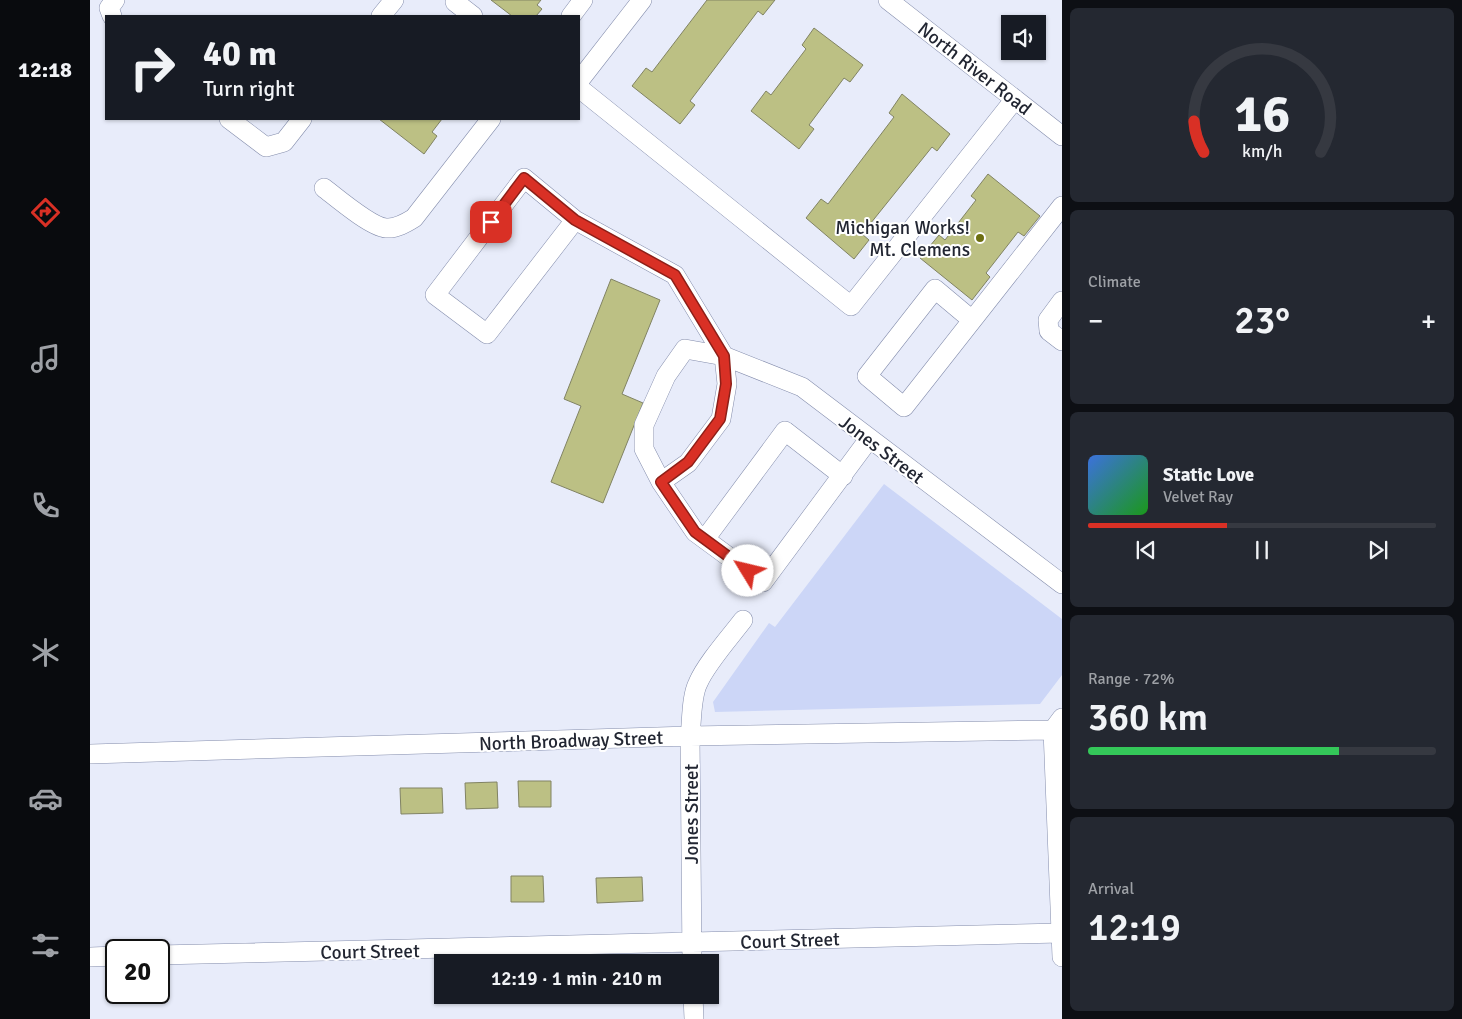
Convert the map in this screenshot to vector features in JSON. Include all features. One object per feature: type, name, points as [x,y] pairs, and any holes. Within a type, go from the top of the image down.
[{"type":"street","points":[[112,15],[108,8],[115,0]]},
{"type":"street","points":[[382,15],[394,0]]},
{"type":"street","points":[[572,15],[583,0]]},
{"type":"street","points":[[580,80],[642,0]]},
{"type":"street","name":"North River Road","points":[[888,0],[1062,136]]},
{"type":"street","points":[[455,2],[472,15]]},
{"type":"street","points":[[580,89],[851,306],[1015,99]]},
{"type":"street","points":[[230,120],[266,147],[284,142],[301,120]]},
{"type":"street","points":[[324,188],[373,224],[385,228],[402,226],[414,218],[490,120]]},
{"type":"street","points":[[575,220],[487,334],[435,295],[524,178],[575,220],[675,275],[724,356],[726,384],[720,419],[688,462],[661,482],[695,532],[763,582],[870,440]]},
{"type":"street","points":[[972,320],[935,289],[867,376],[904,406],[972,320],[1062,206]]},
{"type":"street","points":[[1062,301],[1048,320],[1049,330],[1062,341]]},
{"type":"street","name":"Jones Street","points":[[661,482],[644,449],[644,425],[666,376],[685,349],[724,356],[802,387],[1062,584]]},
{"type":"street","points":[[705,539],[785,431],[843,476]]},
{"type":"street","name":"Jones Street","points":[[692,954],[690,736],[697,683],[743,620]]},
{"type":"street","points":[[1058,724],[1062,957]]},
{"type":"street","name":"North Broadway Street","points":[[90,754],[1058,724]]},
{"type":"street","name":"Court Street","points":[[170,956],[1061,933]]},
{"type":"street","points":[[90,957],[105,956]]},
{"type":"street","points":[[694,1004],[694,1019]]},
{"type":"shaded area","points":[[884,484],[1062,619],[1062,675],[1040,704],[715,712],[713,702],[769,623],[775,627]]},
{"type":"building","points":[[491,0],[541,0],[537,5],[542,9],[537,15],[511,15]]},
{"type":"building","points":[[707,0],[775,0],[763,15],[758,11],[690,101],[695,105],[680,124],[632,86],[646,68],[652,72]]},
{"type":"building","points":[[814,28],[863,65],[850,82],[844,78],[809,125],[814,129],[799,149],[751,111],[766,91],[771,95],[806,49],[802,45]]},
{"type":"building","points":[[902,94],[950,134],[937,151],[932,147],[862,234],[869,240],[854,259],[806,218],[821,199],[828,204],[894,117],[889,113]]},
{"type":"building","points":[[380,120],[441,120],[432,132],[437,136],[424,154]]},
{"type":"building","name":"Michigan Works! Mt. Clemens","points":[[988,174],[1040,216],[1024,236],[1018,232],[986,273],[990,277],[972,300],[920,258],[939,235],[945,240],[976,200],[971,196]]},
{"type":"building","points":[[611,279],[660,300],[622,394],[643,403],[603,503],[551,482],[581,406],[564,399]]},
{"type":"building","points":[[518,781],[551,781],[551,807],[519,807]]},
{"type":"building","points":[[497,782],[498,808],[466,809],[465,783]]},
{"type":"building","points":[[400,788],[442,788],[443,813],[401,814]]},
{"type":"building","points":[[511,876],[543,876],[544,902],[511,902]]},
{"type":"building","points":[[642,877],[643,901],[597,903],[596,878]]},
{"type":"place","name":"Michigan Works! Mt. Clemens","points":[[980,238]]},
{"type":"route","points":[[491,222],[524,178],[575,220],[675,275],[724,356],[726,384],[720,419],[688,462],[661,482],[695,532],[748,571]]}]
